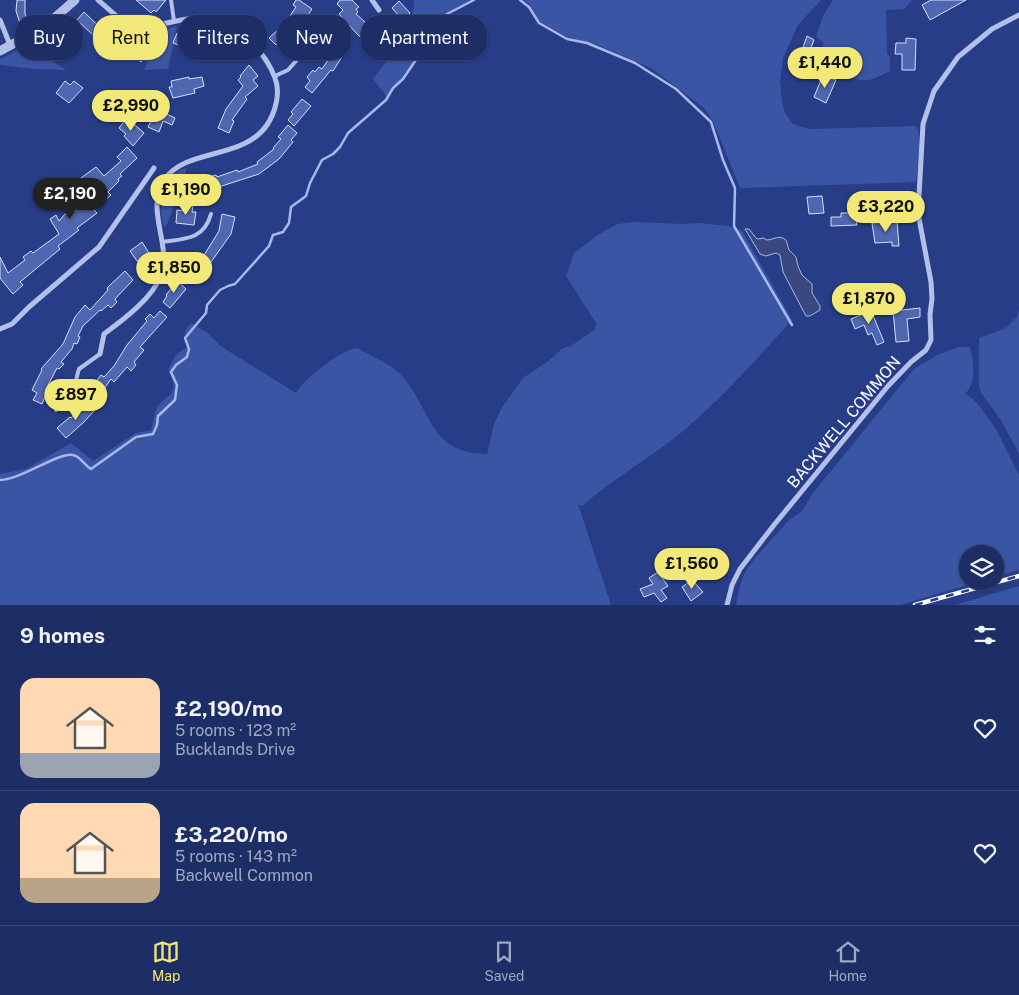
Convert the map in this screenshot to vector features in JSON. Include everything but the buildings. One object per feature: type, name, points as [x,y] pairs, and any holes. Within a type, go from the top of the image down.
[{"type":"street","points":[[0,51],[44,27],[75,0]]},
{"type":"street","points":[[98,0],[130,24],[153,26],[178,20]]},
{"type":"street","points":[[372,0],[379,10]]},
{"type":"street","name":"BACKWELL COMMON","points":[[726,605],[732,585],[740,569],[774,525],[888,386],[911,362],[926,350],[931,340],[931,282],[918,213],[923,124],[934,91],[958,57],[992,28],[1019,15]]},
{"type":"street","points":[[0,20],[10,46]]},
{"type":"street","points":[[100,354],[104,334],[138,306],[156,285],[163,266],[157,197],[164,180],[180,166],[238,147],[258,135],[270,121],[276,106],[277,85],[275,76],[265,60]]},
{"type":"street","points":[[0,329],[12,324],[36,300],[99,247],[154,168]]},
{"type":"lane","points":[[171,0],[174,21]]},
{"type":"lane","points":[[275,76],[288,70],[297,60]]},
{"type":"lane","points":[[162,242],[191,238],[204,230],[208,225],[211,214]]},
{"type":"lane","points":[[56,410],[65,407],[71,399],[78,369],[100,354]]},
{"type":"shaded area","points":[[414,0],[471,0],[443,15],[412,15]]},
{"type":"shaded area","points":[[524,0],[821,0],[798,25],[783,58],[780,81],[785,113],[793,124],[809,129],[916,126],[919,145],[916,182],[740,188],[713,121],[704,108],[651,68],[598,45],[567,37],[540,22],[529,4]]},
{"type":"shaded area","points":[[833,0],[912,0],[904,9],[886,10],[887,54],[890,57],[890,71],[874,79],[862,80],[853,78],[831,66],[824,54],[823,42],[816,37],[823,16]]},
{"type":"shaded area","points":[[177,26],[168,69],[144,70],[148,60],[168,60],[168,29]]},
{"type":"shaded area","points":[[15,52],[15,60],[52,60],[67,70],[0,65],[0,59]]},
{"type":"shaded area","points":[[388,60],[416,60],[402,79],[391,87],[387,97],[373,79]]},
{"type":"shaded area","points":[[187,168],[167,225],[164,227],[161,210],[167,184],[179,171]]},
{"type":"shaded area","points":[[636,222],[698,223],[728,226],[742,231],[792,320],[734,383],[688,427],[582,506],[578,504],[611,605],[0,605],[0,474],[26,469],[71,443],[93,461],[136,433],[151,430],[157,406],[172,393],[174,384],[168,370],[176,355],[188,346],[185,331],[191,323],[206,332],[222,347],[296,393],[307,380],[333,359],[342,353],[357,348],[386,363],[400,374],[411,387],[433,427],[453,446],[467,452],[487,454],[494,424],[501,409],[523,378],[547,362],[563,348],[571,346],[595,329],[596,323],[566,276],[574,253],[599,234],[618,224]]},
{"type":"shaded area","points":[[745,229],[749,229],[757,239],[764,238],[766,240],[779,237],[786,240],[789,250],[796,257],[802,275],[812,284],[812,293],[820,306],[820,310],[810,316],[806,316],[783,272],[780,255],[776,253],[766,256],[760,254]]},
{"type":"shaded area","points":[[1019,309],[1019,454],[1001,420],[981,393],[979,387],[979,338],[1006,328],[1017,317]]},
{"type":"shaded area","points":[[959,347],[970,347],[974,372],[969,389],[965,394],[972,398],[981,408],[996,429],[1019,475],[1019,570],[1004,574],[1004,545],[959,545],[959,588],[900,605],[736,605],[745,572],[755,558],[789,520],[802,511],[813,493],[914,369],[937,355]]},
{"type":"shaded area","points":[[1019,586],[1019,605],[955,605]]},
{"type":"waterway","points":[[0,480],[9,479],[67,455],[76,456],[91,469],[136,437],[153,434],[158,416],[175,400],[177,385],[171,372],[176,365],[187,357],[189,349],[185,338],[206,313],[207,305],[220,290],[235,284],[269,246],[273,235],[283,232],[289,223],[291,207],[306,196],[310,183],[322,160],[333,154],[340,147],[348,133],[386,100],[424,48],[438,38],[445,15],[474,0]]},
{"type":"waterway","points":[[520,0],[529,7],[539,23],[567,39],[587,43],[635,63],[676,89],[711,122],[723,160],[735,188],[734,226],[792,325]]},
{"type":"railway","points":[[915,605],[1019,576]]}]
